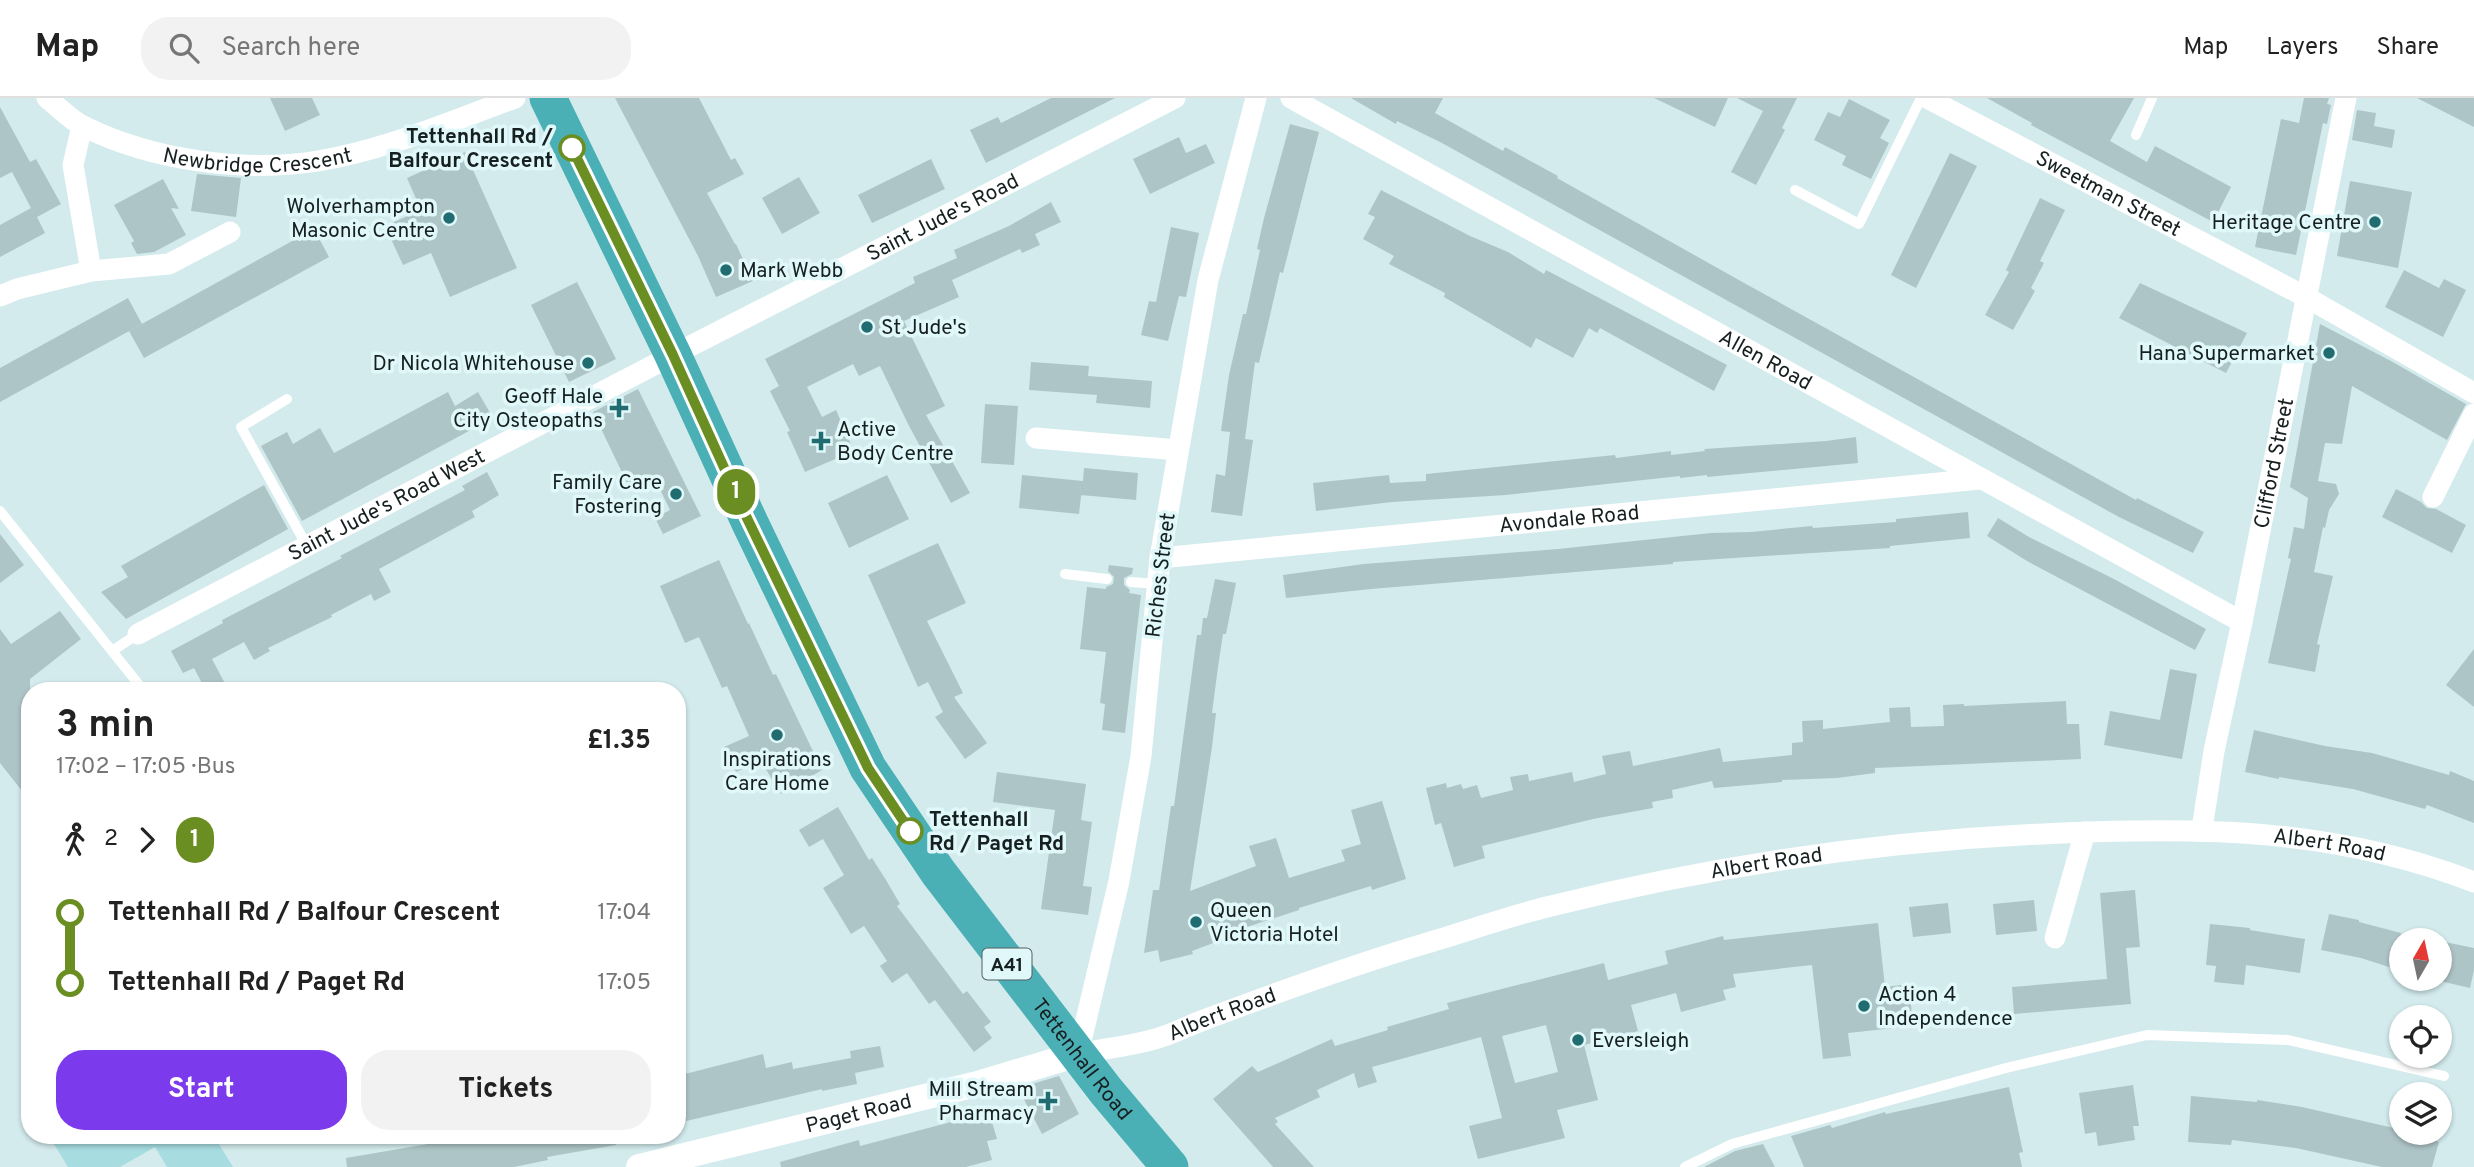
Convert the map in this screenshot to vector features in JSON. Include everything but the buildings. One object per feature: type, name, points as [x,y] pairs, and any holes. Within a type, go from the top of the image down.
[{"type":"highway","name":"Tettenhall Road","points":[[548,98],[868,768],[938,872],[1078,1054],[1170,1167]]},
{"type":"street","name":"Newbridge Crescent","points":[[47,98],[82,126],[126,144],[184,158],[244,165],[317,161],[375,148],[515,98]]},
{"type":"street","name":"Saint Jude's Road","points":[[673,355],[1175,98]]},
{"type":"street","name":"Riches Street","points":[[1078,1054],[1119,881],[1139,769],[1160,558],[1208,280],[1256,98]]},
{"type":"street","name":"Allen Road","points":[[1291,98],[2242,622]]},
{"type":"street","name":"Sweetman Street","points":[[1927,98],[2306,298],[2474,393]]},
{"type":"street","name":"Clifford Street","points":[[2202,829],[2214,751],[2346,98]]},
{"type":"street","points":[[82,126],[73,165],[91,271]]},
{"type":"street","points":[[0,296],[17,289],[91,271],[169,264],[230,232]]},
{"type":"street","name":"Saint Jude's Road West","points":[[138,634],[673,355]]},
{"type":"street","points":[[2432,497],[2474,414]]},
{"type":"street","points":[[1036,438],[1178,450]]},
{"type":"street","name":"Avondale Road","points":[[1160,558],[1980,479]]},
{"type":"street","name":"Albert Road","points":[[1078,1054],[1157,1039],[1206,1018],[1409,949],[1549,906],[1819,853],[1931,840],[2202,829],[2354,846],[2412,861],[2474,882]]},
{"type":"street","points":[[2055,939],[2085,832]]},
{"type":"street","name":"Paget Road","points":[[639,1167],[981,1083],[1078,1054]]},
{"type":"lane","points":[[1796,190],[1859,224],[1921,98]]},
{"type":"lane","points":[[2136,135],[2152,98]]},
{"type":"lane","points":[[287,399],[241,427],[307,546]]},
{"type":"lane","points":[[0,511],[137,682]]},
{"type":"lane","points":[[1065,574],[1107,579]]},
{"type":"lane","points":[[1131,582],[1157,584]]},
{"type":"lane","points":[[112,651],[138,634]]},
{"type":"lane","points":[[1685,1167],[1732,1144],[2006,1068],[2147,1035],[2288,1040],[2444,1076]]},
{"type":"shaded area","points":[[54,1144],[219,1144],[233,1167],[167,1167],[155,1147],[120,1167],[68,1167]]},
{"type":"bus line","name":"1","points":[[572,148],[868,768],[910,831]]},
{"type":"place","name":"Tettenhall Rd / Balfour Crescent","points":[[572,148]]},
{"type":"place","name":"Wolverhampton Masonic Centre","points":[[449,218]]},
{"type":"place","name":"Heritage Centre","points":[[2375,222]]},
{"type":"place","name":"Mark Webb","points":[[726,270]]},
{"type":"place","name":"St Jude's","points":[[867,327]]},
{"type":"place","name":"Hana Supermarket","points":[[2329,353]]},
{"type":"place","name":"Dr Nicola Whitehouse","points":[[588,363]]},
{"type":"place","name":"Geoff Hale City Osteopaths","points":[[619,408]]},
{"type":"place","name":"Active Body Centre","points":[[821,441]]},
{"type":"place","name":"Family Care Fostering","points":[[676,494]]},
{"type":"place","name":"Inspirations Care Home","points":[[777,735]]},
{"type":"place","name":"Tettenhall Rd / Paget Rd","points":[[910,831]]},
{"type":"place","name":"Queen Victoria Hotel","points":[[1196,922]]},
{"type":"place","name":"Action 4 Independence","points":[[1864,1006]]},
{"type":"place","name":"Eversleigh","points":[[1578,1040]]},
{"type":"place","name":"Mill Stream Pharmacy","points":[[1048,1101]]}]
